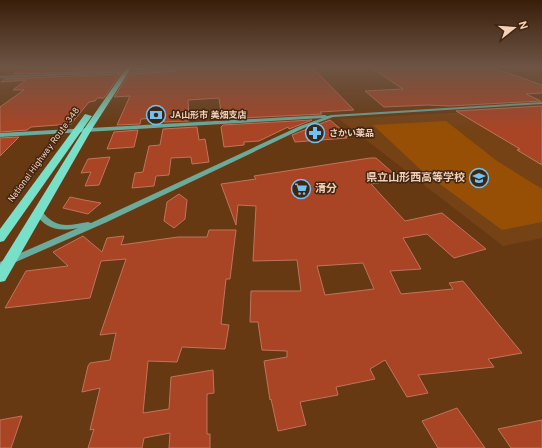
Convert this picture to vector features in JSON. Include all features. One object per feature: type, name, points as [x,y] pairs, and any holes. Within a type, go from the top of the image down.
[{"type":"highway","name":"National Highway Route 348","points":[[0,238],[77,130],[110,88]]},
{"type":"highway","name":"National Highway Route 348","points":[[0,278],[5,264],[113,88]]},
{"type":"street","points":[[0,135],[542,103]]},
{"type":"street","points":[[5,264],[104,220],[302,127],[332,116]]},
{"type":"street","points":[[38,212],[44,222],[61,228],[104,220]]},
{"type":"shaded area","name":"県立山形西高等学校","points":[[542,108],[542,238],[503,246],[339,119]]},
{"type":"shaded area","points":[[446,121],[497,161],[542,189],[542,222],[502,230],[421,170],[373,125]]},
{"type":"building","points":[[16,88],[111,88],[104,98],[97,98],[95,101],[89,102],[71,124],[31,127],[27,130],[0,132],[0,107],[24,90],[13,90]]},
{"type":"building","points":[[120,88],[332,88],[354,110],[320,112],[322,114],[222,119],[219,98],[188,100],[189,121],[164,122],[165,117],[141,119],[140,124],[117,125],[130,96],[114,97]]},
{"type":"building","points":[[401,88],[542,88],[542,93],[526,94],[541,101],[449,106],[428,105],[384,107],[365,91],[403,89]]},
{"type":"building","points":[[542,106],[542,165],[517,150],[520,149],[456,111]]},
{"type":"building","points":[[312,120],[289,129],[288,127],[259,141],[244,142],[244,145],[224,147],[221,127],[223,125]]},
{"type":"building","points":[[330,120],[349,136],[345,137],[347,138],[295,142],[292,135]]},
{"type":"building","points":[[197,127],[199,140],[205,139],[209,162],[192,164],[191,157],[171,158],[169,175],[156,176],[154,186],[132,188],[135,173],[143,172],[149,146],[160,145],[163,129]]},
{"type":"building","points":[[138,130],[134,147],[107,149],[114,132]]},
{"type":"building","points":[[19,137],[0,156],[0,138]]},
{"type":"building","points":[[110,157],[99,185],[85,186],[91,172],[81,173],[88,159]]},
{"type":"building","points":[[376,158],[400,179],[371,184],[405,221],[442,213],[486,249],[454,258],[427,234],[403,238],[421,269],[390,271],[401,294],[453,289],[449,283],[463,281],[522,353],[488,359],[494,367],[418,375],[428,393],[407,397],[385,360],[370,369],[375,379],[336,387],[338,395],[300,402],[306,425],[278,431],[271,399],[270,400],[264,361],[287,357],[287,351],[262,350],[258,322],[250,322],[251,291],[301,291],[297,260],[253,261],[256,206],[238,205],[236,225],[221,184],[256,179],[254,176]],"holes":[[[363,263],[374,289],[325,295],[317,266]]]},
{"type":"building","points":[[179,194],[187,200],[185,219],[174,228],[164,221],[167,202]]},
{"type":"building","points":[[70,197],[101,203],[88,214],[63,208]]},
{"type":"building","points":[[209,230],[236,230],[230,279],[226,279],[221,324],[229,325],[225,349],[182,347],[177,362],[148,361],[143,413],[169,409],[171,377],[213,370],[214,393],[207,394],[207,434],[210,434],[210,448],[169,448],[170,433],[144,438],[142,448],[88,448],[94,429],[90,430],[100,388],[82,392],[90,363],[110,360],[116,333],[100,335],[126,259],[101,261],[90,298],[5,308],[26,271],[68,266],[53,252],[83,236],[102,252],[107,238],[124,236],[121,245],[178,237],[207,237]]},
{"type":"building","points":[[457,408],[485,448],[438,448],[422,421]]},
{"type":"building","points":[[22,416],[11,448],[0,448],[0,420]]},
{"type":"building","points":[[542,420],[542,448],[511,448],[498,429]]},
{"type":"place","name":"JA山形市 美畑支店","points":[[156,115]]},
{"type":"place","name":"さかい薬品","points":[[315,133]]},
{"type":"place","name":"県立山形西高等学校","points":[[479,178]]},
{"type":"place","name":"清分","points":[[301,189]]}]
